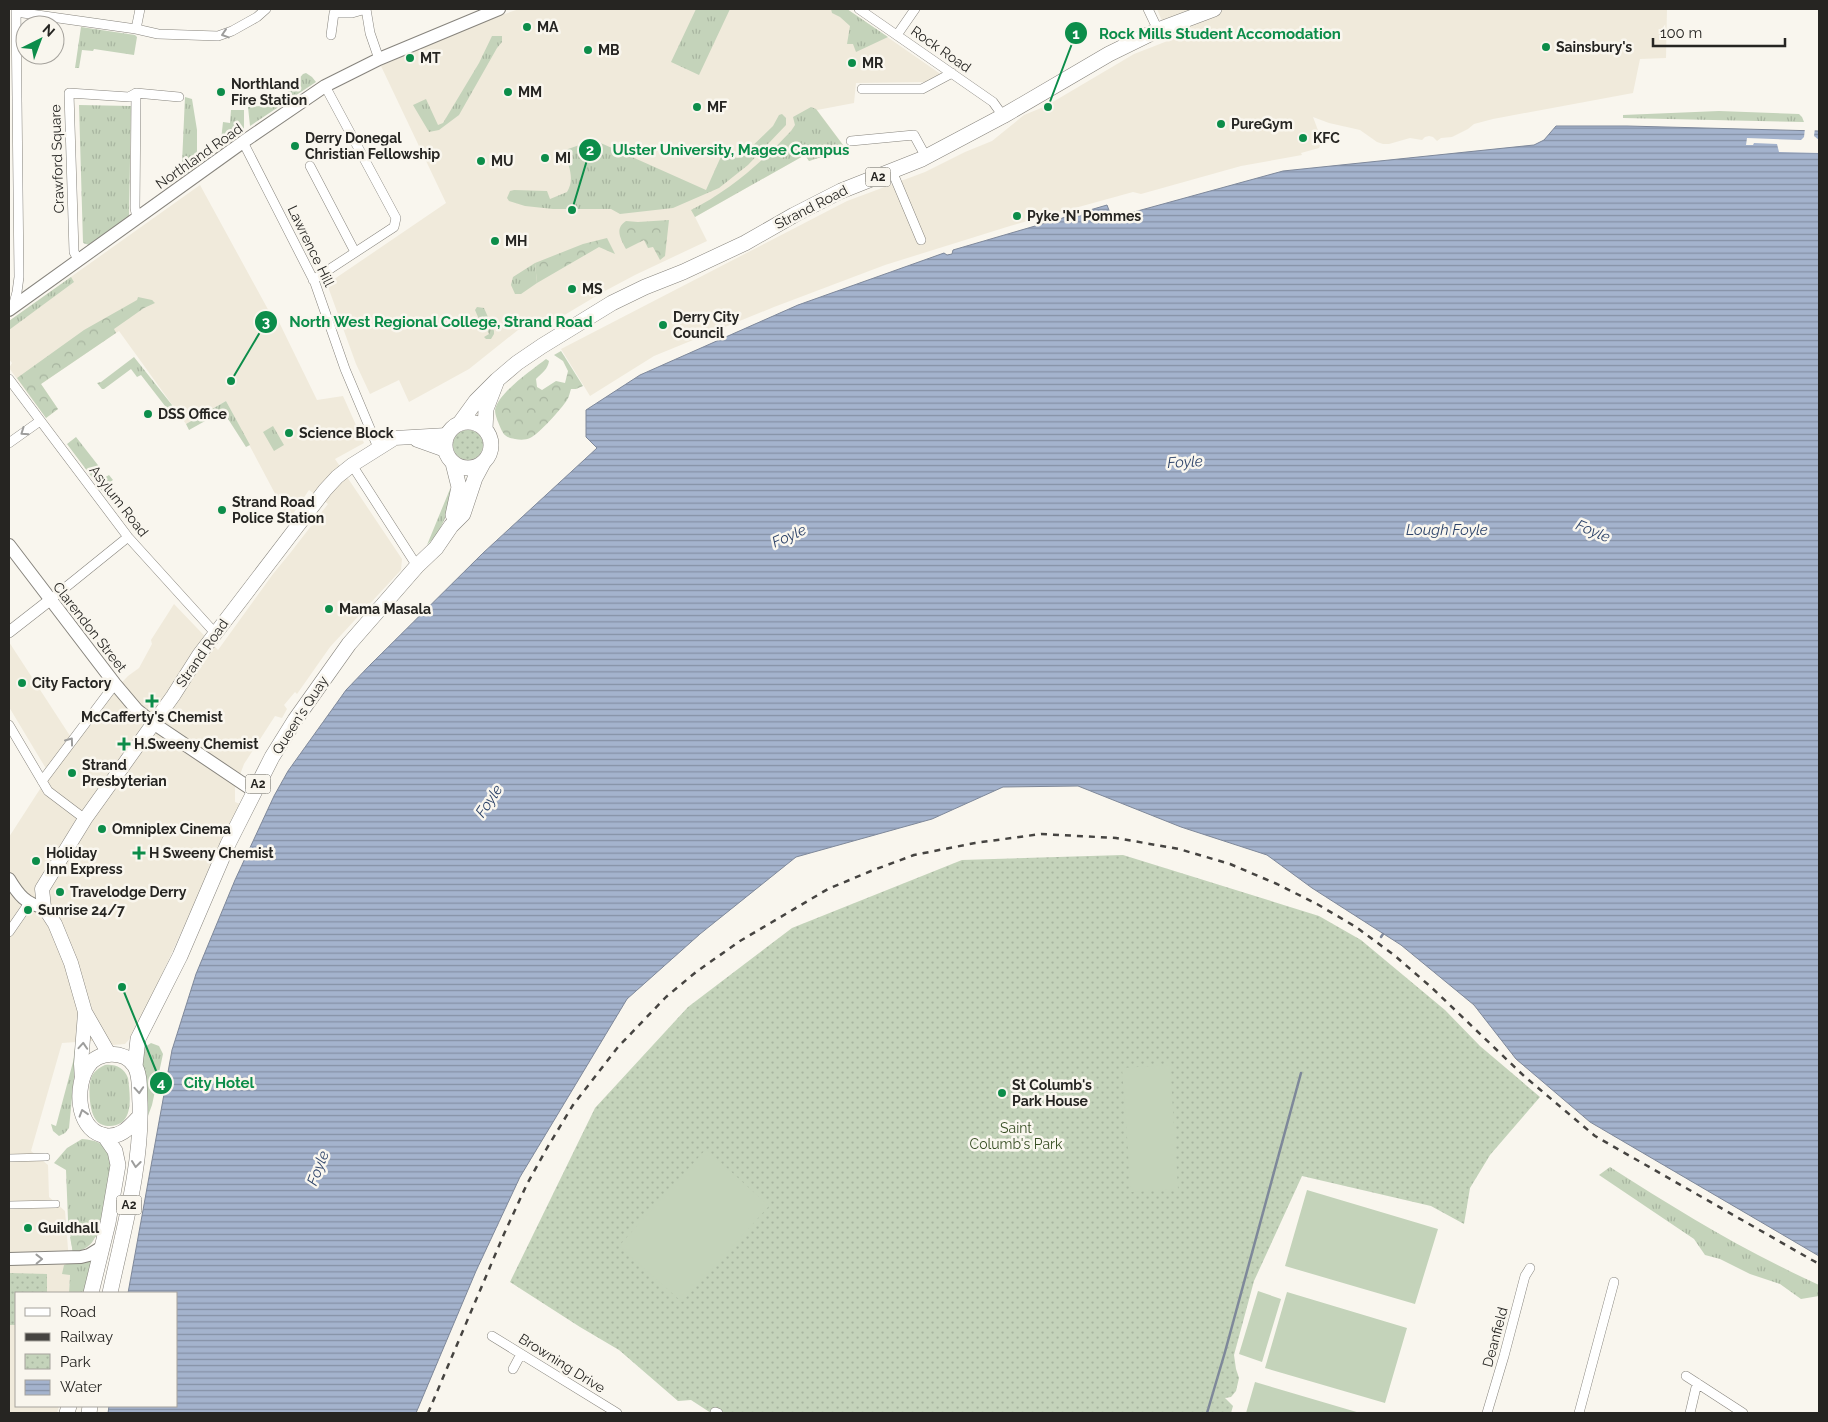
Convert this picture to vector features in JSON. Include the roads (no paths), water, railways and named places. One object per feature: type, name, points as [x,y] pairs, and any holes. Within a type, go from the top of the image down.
[{"type":"highway","name":"Strand Road","points":[[460,423],[476,401],[497,380],[542,346],[612,303],[684,272],[841,191],[926,157],[1003,116],[1108,54],[1158,30],[1214,9]]},
{"type":"highway","name":"A2","points":[[483,464],[492,448],[489,435],[485,429],[486,410],[497,380]]},
{"type":"highway","points":[[460,423],[474,422],[485,429]]},
{"type":"highway","name":"A2","points":[[448,450],[455,426],[460,423]]},
{"type":"highway","points":[[448,450],[460,467],[468,469],[483,464]]},
{"type":"highway","name":"Queen's Quay","points":[[448,450],[459,487],[451,526]]},
{"type":"highway","name":"Queen's Quay","points":[[135,1066],[138,1039],[180,956],[228,844],[272,758],[295,720],[343,651],[417,566],[436,548],[462,514],[475,478],[483,464]]},
{"type":"highway","name":"Queen's Quay","points":[[112,1054],[138,1039]]},
{"type":"highway","name":"A2","points":[[91,1292],[108,1224],[118,1165],[115,1150],[104,1135],[94,1132],[82,1115],[80,1106],[82,1080],[91,1063],[102,1056],[112,1054],[125,1058],[135,1066],[139,1087],[140,1116],[136,1166],[110,1292]]},
{"type":"highway","points":[[104,1135],[110,1136],[123,1132],[140,1116]]},
{"type":"main road","name":"Northland Road","points":[[11,309],[324,86],[379,60],[500,9]]},
{"type":"main road","name":"Strand Road","points":[[42,889],[85,819],[216,633],[325,490],[337,477],[352,465],[379,450],[395,438],[407,437],[448,450]]},
{"type":"main road","name":"Clarendon Street","points":[[9,545],[137,710],[153,723],[254,791]]},
{"type":"main road","points":[[9,880],[16,891],[29,903],[33,906],[44,907]]},
{"type":"main road","points":[[16,891],[30,892],[42,889]]},
{"type":"main road","name":"A2","points":[[42,889],[44,907],[55,924],[71,963],[85,1012],[112,1054]]},
{"type":"main road","name":"A2","points":[[82,1080],[81,1064],[85,1012]]},
{"type":"main road","points":[[81,1257],[96,1243],[108,1224]]},
{"type":"main road","points":[[9,1260],[81,1257],[89,1255],[102,1247]]},
{"type":"street","points":[[136,29],[140,9]]},
{"type":"street","points":[[11,309],[17,292],[19,277],[12,133],[16,10],[158,34],[218,36],[232,31],[257,17],[266,9]]},
{"type":"street","points":[[332,35],[334,13],[352,13],[366,9],[370,33],[379,60]]},
{"type":"street","name":"Rock Road","points":[[858,9],[993,102],[1003,116]]},
{"type":"street","points":[[897,35],[915,9]]},
{"type":"street","points":[[1148,9],[1158,30]]},
{"type":"street","points":[[862,89],[922,89],[952,74]]},
{"type":"street","points":[[314,280],[394,227],[396,218],[324,86]]},
{"type":"street","name":"Crawford Square","points":[[79,261],[74,252],[69,93],[129,97],[136,93],[179,97]]},
{"type":"street","points":[[136,93],[135,208],[140,216]]},
{"type":"street","points":[[851,141],[914,135],[926,157]]},
{"type":"street","name":"Lawrence Hill","points":[[243,142],[314,280],[345,369],[379,450]]},
{"type":"street","points":[[310,166],[355,252]]},
{"type":"street","points":[[892,171],[920,240]]},
{"type":"street","name":"Asylum Road","points":[[9,379],[128,538],[216,633]]},
{"type":"street","points":[[9,443],[40,421]]},
{"type":"street","points":[[352,465],[417,566]]},
{"type":"street","points":[[9,632],[128,538]]},
{"type":"street","points":[[42,781],[115,684]]},
{"type":"street","points":[[9,726],[48,791],[85,819]]},
{"type":"street","points":[[9,932],[29,903]]},
{"type":"street","points":[[9,1158],[46,1157]]},
{"type":"street","points":[[9,1204],[53,1207]]},
{"type":"street","name":"Deanfield","points":[[1487,1413],[1525,1276],[1530,1268]]},
{"type":"street","points":[[1579,1413],[1614,1282]]},
{"type":"street","name":"Browning Drive","points":[[492,1336],[618,1413]]},
{"type":"street","points":[[513,1368],[521,1354]]},
{"type":"street","points":[[1686,1376],[1743,1413]]},
{"type":"street","points":[[1690,1413],[1697,1383]]},
{"type":"water","name":"Lough Foyle","points":[[1556,126],[1819,131],[1819,1256],[1590,1122],[1516,1059],[1474,1005],[1401,945],[1312,888],[1267,855],[1181,827],[1078,786],[1003,787],[932,819],[796,857],[700,934],[627,999],[520,1177],[476,1271],[416,1413],[108,1413],[109,1407],[178,1407],[178,1292],[128,1292],[172,1050],[196,974],[235,880],[274,796],[288,771],[346,690],[483,553],[597,448],[586,437],[586,410],[640,375],[798,305],[944,253],[947,255],[952,254],[953,250],[1107,205],[1112,218],[1283,171],[1534,145],[1544,140]]},
{"type":"waterway","points":[[1207,1413],[1301,1073]]},
{"type":"railway","points":[[428,1413],[504,1234],[527,1184],[547,1148],[573,1105],[618,1047],[666,997],[696,972],[740,941],[828,889],[914,855],[975,843],[1041,834],[1116,838],[1179,849],[1230,864],[1317,904],[1356,927],[1394,955],[1431,987],[1524,1076],[1595,1136],[1819,1264]]},
{"type":"place","name":"MA","points":[[527,27]]},
{"type":"place","name":"Sainsbury's","points":[[1546,47]]},
{"type":"place","name":"MB","points":[[588,50]]},
{"type":"place","name":"MT","points":[[410,58]]},
{"type":"place","name":"MR","points":[[852,63]]},
{"type":"place","name":"Northland Fire Station","points":[[221,92]]},
{"type":"place","name":"MM","points":[[508,92]]},
{"type":"place","name":"MF","points":[[697,107]]},
{"type":"place","name":"Rock Mills Student Accomodation","points":[[1048,107]]},
{"type":"place","name":"PureGym","points":[[1221,124]]},
{"type":"place","name":"KFC","points":[[1303,138]]},
{"type":"place","name":"Derry Donegal Christian Fellowship","points":[[295,146]]},
{"type":"place","name":"MI","points":[[545,158]]},
{"type":"place","name":"MU","points":[[481,161]]},
{"type":"place","name":"Ulster University, Magee Campus","points":[[572,210]]},
{"type":"place","name":"Pyke 'N' Pommes","points":[[1017,216]]},
{"type":"place","name":"MH","points":[[495,241]]},
{"type":"place","name":"MS","points":[[572,289]]},
{"type":"place","name":"Derry City Council","points":[[663,325]]},
{"type":"place","name":"North West Regional College, Strand Road","points":[[231,381]]},
{"type":"place","name":"DSS Office","points":[[148,414]]},
{"type":"place","name":"Science Block","points":[[289,433]]},
{"type":"place","name":"Strand Road Police Station","points":[[222,510]]},
{"type":"place","name":"Mama Masala","points":[[329,609]]},
{"type":"place","name":"City Factory","points":[[22,683]]},
{"type":"place","name":"McCafferty's Chemist","points":[[152,701]]},
{"type":"place","name":"H.Sweeny Chemist","points":[[124,744]]},
{"type":"place","name":"Strand Presbyterian","points":[[72,773]]},
{"type":"place","name":"Omniplex Cinema","points":[[102,829]]},
{"type":"place","name":"H Sweeny Chemist","points":[[139,853]]},
{"type":"place","name":"Holiday Inn Express","points":[[36,861]]},
{"type":"place","name":"Travelodge Derry","points":[[60,892]]},
{"type":"place","name":"Sunrise 24/7","points":[[28,910]]},
{"type":"place","name":"City Hotel","points":[[122,987]]},
{"type":"place","name":"St Columb's Park House","points":[[1002,1093]]},
{"type":"place","name":"Guildhall","points":[[28,1228]]},
{"type":"water label","name":"Foyle","points":[[1185,462]]},
{"type":"water label","name":"Foyle","points":[[1593,531]]},
{"type":"water label","name":"Foyle","points":[[789,536]]},
{"type":"water label","name":"Foyle","points":[[489,801]]},
{"type":"water label","name":"Foyle","points":[[318,1168]]},
{"type":"park label","name":"Saint Columb's Park","points":[[1016,1136]]}]
